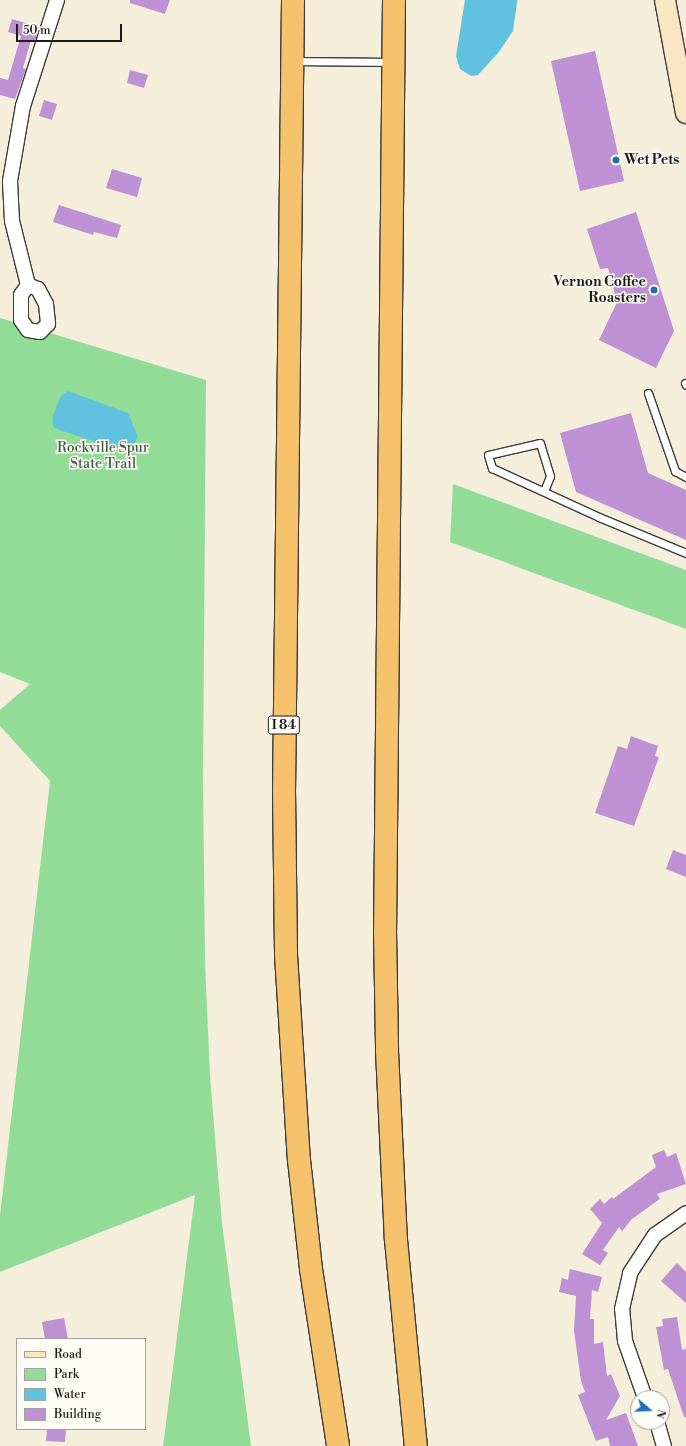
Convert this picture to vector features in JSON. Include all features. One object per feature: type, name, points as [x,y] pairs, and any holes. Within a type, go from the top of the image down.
[{"type":"highway","name":"I 84","points":[[293,0],[284,790],[286,955],[300,1167],[312,1277],[338,1446]]},
{"type":"highway","points":[[394,0],[385,931],[387,1051],[396,1232],[416,1446]]},
{"type":"main road","points":[[665,0],[686,113]]},
{"type":"street","points":[[28,285],[24,260],[12,221],[10,181],[23,106],[56,0]]},
{"type":"street","points":[[643,1390],[625,1341],[622,1309],[630,1273],[655,1235],[686,1212]]},
{"type":"street","points":[[659,1430],[664,1446]]},
{"type":"lane","points":[[292,61],[393,62]]},
{"type":"lane","points":[[648,393],[675,471],[686,477]]},
{"type":"lane","points":[[544,491],[550,476],[540,443],[488,455],[492,468],[544,491],[686,552]]},
{"type":"green space","name":"Rockville Spur State Trail","points":[[0,318],[206,380],[203,777],[205,962],[210,1076],[222,1223],[251,1446],[163,1446],[195,1195],[0,1272],[0,1216],[50,781],[0,726],[0,710],[30,684],[0,672]]},
{"type":"green space","points":[[453,484],[686,570],[686,629],[450,542]]},
{"type":"water","points":[[465,0],[517,0],[513,31],[498,53],[478,75],[471,76],[460,69],[456,56]]},
{"type":"water","points":[[68,391],[128,413],[138,437],[131,448],[114,448],[54,428],[52,419],[60,397]]},
{"type":"building","points":[[130,0],[170,0],[165,14],[130,3]]},
{"type":"building","points":[[12,19],[39,27],[35,41],[31,40],[23,68],[26,69],[15,99],[0,95],[0,78],[8,80],[21,36],[8,32]]},
{"type":"building","points":[[595,51],[624,181],[580,191],[551,61]]},
{"type":"building","points":[[130,70],[148,75],[144,88],[127,83]]},
{"type":"building","points":[[44,100],[57,104],[52,120],[39,116]]},
{"type":"building","points":[[112,169],[142,178],[137,197],[106,188]]},
{"type":"building","points":[[59,205],[121,225],[117,238],[94,232],[93,235],[53,222]]},
{"type":"building","points":[[636,212],[674,331],[656,368],[599,340],[617,302],[608,268],[600,269],[587,229]]},
{"type":"building","points":[[631,413],[648,473],[686,490],[686,540],[576,492],[560,433]]},
{"type":"building","points":[[631,736],[658,746],[655,756],[659,757],[634,826],[595,813],[618,746],[627,749]]},
{"type":"building","points":[[673,850],[686,855],[686,877],[666,869]]},
{"type":"building","points":[[664,1150],[667,1157],[676,1153],[686,1184],[657,1194],[660,1199],[632,1219],[622,1231],[619,1227],[603,1250],[608,1253],[600,1265],[582,1254],[602,1223],[590,1209],[600,1199],[604,1204],[612,1197],[613,1199],[656,1167],[652,1155]]},
{"type":"building","points":[[677,1263],[686,1272],[686,1303],[661,1281]]},
{"type":"building","points":[[570,1269],[602,1277],[598,1292],[592,1290],[590,1319],[594,1319],[594,1344],[603,1342],[607,1376],[611,1374],[620,1396],[606,1420],[626,1413],[630,1424],[630,1430],[632,1430],[638,1446],[610,1446],[608,1437],[596,1441],[578,1395],[585,1392],[581,1381],[574,1331],[576,1296],[559,1292],[562,1278],[568,1280]]},
{"type":"building","points":[[677,1317],[682,1350],[686,1349],[686,1417],[684,1417],[668,1369],[664,1370],[656,1327],[663,1326],[662,1319]]},
{"type":"building","points":[[64,1318],[68,1338],[45,1338],[42,1322]]},
{"type":"building","points":[[47,1430],[66,1430],[65,1442],[46,1441]]},
{"type":"place","name":"Wet Pets","points":[[616,160]]},
{"type":"place","name":"Vernon Coffee Roasters","points":[[654,290]]}]
